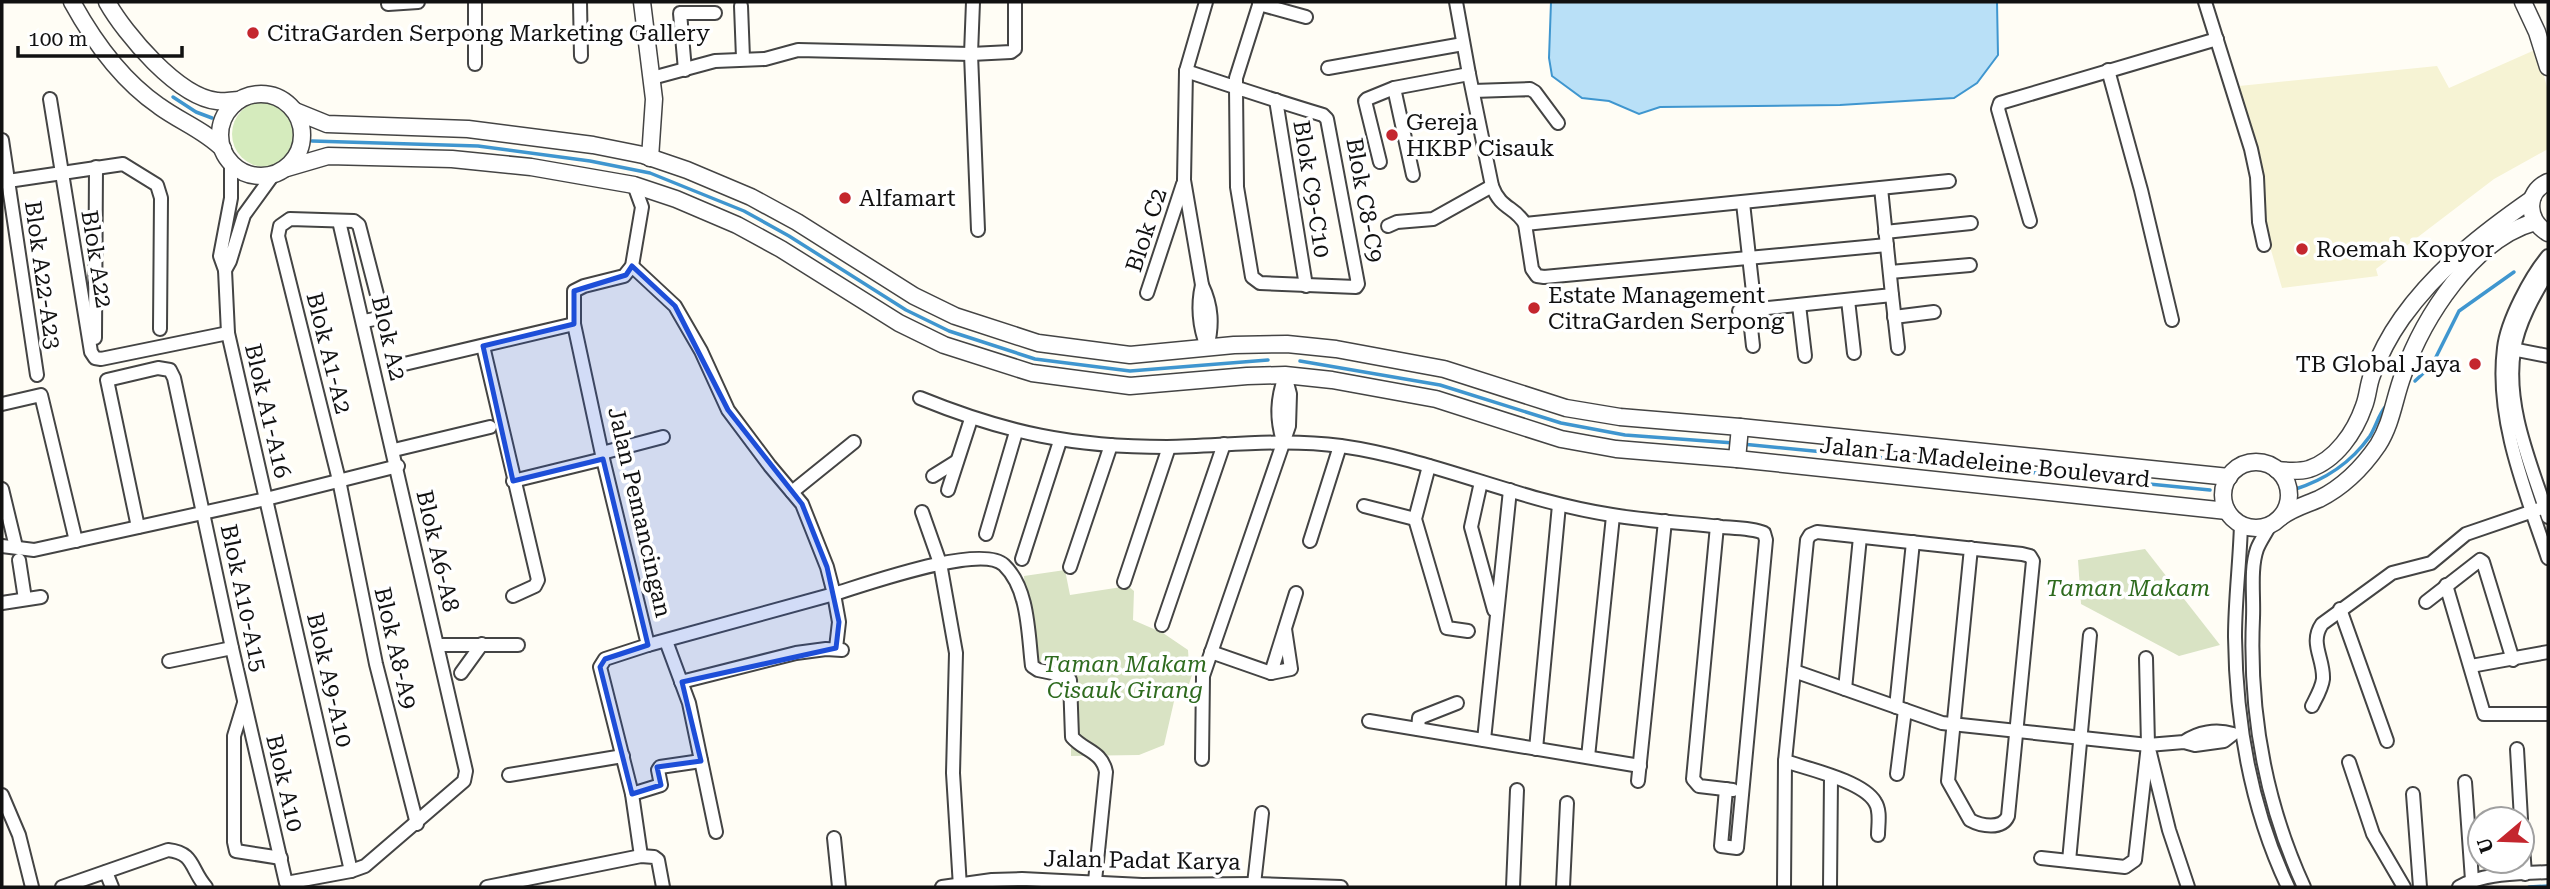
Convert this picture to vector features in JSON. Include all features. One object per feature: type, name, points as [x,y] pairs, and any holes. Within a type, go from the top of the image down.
[{"type":"street","points":[[72,2],[106,56],[128,80],[159,106],[211,136],[243,172],[258,177],[280,171]]},
{"type":"street","points":[[107,2],[130,37],[149,58],[201,96],[216,101],[269,94],[284,100],[295,111],[302,125],[302,141],[297,156],[280,171],[233,226]]},
{"type":"street","points":[[388,4],[418,2]]},
{"type":"street","points":[[475,2],[475,64]]},
{"type":"street","points":[[580,2],[581,56]]},
{"type":"street","points":[[642,2],[654,99],[646,156]]},
{"type":"street","points":[[973,2],[971,54],[978,230]]},
{"type":"street","points":[[652,78],[715,61],[765,59],[798,50],[971,54],[1013,51],[1015,2]]},
{"type":"street","points":[[1206,2],[1186,71],[1184,180],[1202,285],[1198,303],[1200,330],[1208,348]]},
{"type":"street","points":[[1457,2],[1492,186],[1497,200],[1525,223],[1532,269],[1537,276],[1750,260],[1971,223]]},
{"type":"street","points":[[2205,2],[2257,177],[2259,222],[2264,245]]},
{"type":"street","points":[[2523,2],[2537,32],[2548,66]]},
{"type":"street","points":[[1306,17],[1260,3],[1236,78],[1237,187],[1252,277],[1260,283],[1306,286]]},
{"type":"street","points":[[741,6],[743,58]]},
{"type":"street","points":[[685,70],[680,13],[715,13]]},
{"type":"street","points":[[2030,221],[1998,109],[2000,103],[2217,39]]},
{"type":"street","points":[[1328,68],[1463,44]]},
{"type":"street","points":[[2108,70],[2141,190],[2172,320]]},
{"type":"street","points":[[1186,71],[1276,100]]},
{"type":"street","points":[[1380,162],[1365,101],[1394,88],[1469,74]]},
{"type":"street","points":[[1394,88],[1413,175]]},
{"type":"street","points":[[1473,91],[1530,89],[1558,123]]},
{"type":"street","name":"Blok A22","points":[[50,99],[93,355]]},
{"type":"street","points":[[233,226],[227,156],[220,135],[222,122],[229,109],[239,100]]},
{"type":"street","name":"Blok C8-C9","points":[[1276,100],[1323,115],[1330,124],[1358,284],[1353,288],[1306,286]]},
{"type":"street","name":"Blok C9-C10","points":[[1276,100],[1306,286]]},
{"type":"street","name":"Jalan La Madeleine Boulevard","points":[[295,111],[327,124],[468,129],[581,143],[646,156],[751,197],[797,222],[914,296],[956,316],[1038,343],[1130,355],[1287,344],[1336,349],[1444,369],[1580,410],[1620,417],[2229,477]]},
{"type":"street","points":[[466,160],[468,129]]},
{"type":"street","name":"Blok A22-A23","points":[[2,140],[37,375]]},
{"type":"street","name":"Jalan La Madeleine Boulevard","points":[[280,171],[328,156],[466,160],[554,170],[634,185],[676,199],[737,225],[781,249],[899,323],[944,345],[1032,373],[1130,386],[1233,377],[1285,376],[1332,380],[1436,399],[1561,439],[1616,449],[1737,458],[2227,511]]},
{"type":"street","points":[[8,181],[122,164],[157,185],[161,198],[160,329]]},
{"type":"street","points":[[96,167],[93,355],[101,359],[228,333]]},
{"type":"street","name":"Blok C2","points":[[1147,293],[1184,180]]},
{"type":"street","points":[[1525,223],[1950,181]]},
{"type":"street","points":[[2548,182],[2536,190],[2532,199],[2535,222],[2548,233]]},
{"type":"street","points":[[634,185],[642,207],[632,266],[675,306],[701,351],[728,410],[802,504],[834,594],[839,622],[839,649],[796,653],[681,682]]},
{"type":"street","points":[[1388,226],[1397,222],[1433,219],[1492,186]]},
{"type":"street","points":[[1881,188],[1898,348]]},
{"type":"street","points":[[2532,199],[2486,230],[2452,260],[2401,320],[2372,376],[2356,426],[2343,445],[2309,469],[2277,470],[2256,462],[2236,469],[2229,477],[2223,494],[2227,511],[2241,524],[2250,527],[2275,521],[2295,507],[2318,499],[2362,466],[2379,443],[2392,418],[2402,377],[2417,340],[2437,306],[2462,274],[2495,242],[2521,226],[2535,222]]},
{"type":"street","points":[[1744,202],[1750,260],[1748,310],[1753,346]]},
{"type":"street","name":"Blok A1-A2","points":[[339,221],[290,219],[280,226],[278,236],[339,481]]},
{"type":"street","points":[[339,221],[354,221],[359,225],[382,314],[380,318],[363,321]]},
{"type":"street","name":"Blok A2","points":[[339,221],[397,466]]},
{"type":"street","name":"Blok A1-A16","points":[[233,226],[220,256],[225,270],[228,333],[266,499]]},
{"type":"street","points":[[2548,256],[2529,283],[2509,348],[2504,400],[2518,468],[2548,558]]},
{"type":"street","points":[[1890,272],[1970,265]]},
{"type":"street","name":"Jalan Pemancingan","points":[[632,266],[624,276],[574,291],[574,324],[648,645],[605,659],[600,667],[632,794],[642,856]]},
{"type":"street","points":[[855,295],[872,270]]},
{"type":"street","points":[[2312,706],[2323,681],[2315,642],[2316,632],[2340,609],[2392,573],[2431,563],[2466,534],[2532,511],[2547,512],[2518,420],[2509,348],[2548,272]]},
{"type":"street","points":[[1748,310],[1892,295]]},
{"type":"street","points":[[1848,300],[1854,353]]},
{"type":"street","points":[[1799,305],[1805,356]]},
{"type":"street","points":[[1894,317],[1934,312]]},
{"type":"street","points":[[400,365],[574,324]]},
{"type":"street","points":[[1202,759],[1203,676],[1283,441],[1278,423],[1279,394],[1285,376],[1287,344]]},
{"type":"street","points":[[483,346],[538,580],[535,586],[513,596]]},
{"type":"street","points":[[2509,348],[2548,356]]},
{"type":"street","name":"Blok A10-A15","points":[[138,527],[107,380],[158,368],[170,370],[174,378],[244,698]]},
{"type":"street","points":[[2,404],[41,395],[76,541]]},
{"type":"street","points":[[920,398],[971,419],[1060,441],[1169,447],[1283,441],[1340,446],[1385,454],[1559,505],[1613,516],[1764,533],[1766,540],[1737,848],[1721,846],[1726,789]]},
{"type":"street","points":[[948,490],[971,419]]},
{"type":"street","points":[[394,450],[490,427]]},
{"type":"street","points":[[1737,458],[1740,427]]},
{"type":"street","points":[[986,534],[1016,432]]},
{"type":"street","points":[[513,481],[663,437]]},
{"type":"street","points":[[1022,559],[1060,441]]},
{"type":"street","points":[[792,492],[853,442]]},
{"type":"street","points":[[1162,625],[1224,444]]},
{"type":"street","points":[[1070,567],[1111,445]]},
{"type":"street","points":[[1310,541],[1340,446]]},
{"type":"street","points":[[1124,582],[1169,447]]},
{"type":"street","points":[[933,476],[957,461]]},
{"type":"street","points":[[2,546],[17,554],[266,499],[397,466]]},
{"type":"street","name":"Blok A6-A8","points":[[397,466],[466,771],[464,781],[417,824]]},
{"type":"street","points":[[1429,466],[1415,519],[1447,628],[1468,631]]},
{"type":"street","points":[[2277,470],[2284,478],[2289,498],[2257,550],[2251,656],[2264,770],[2276,817],[2304,887]]},
{"type":"street","name":"Blok A8-A9","points":[[339,481],[376,663],[417,824]]},
{"type":"street","points":[[1481,482],[1471,527],[1497,618]]},
{"type":"street","points":[[2,489],[25,599]]},
{"type":"street","points":[[1484,740],[1510,490]]},
{"type":"street","name":"Blok A9-A10","points":[[266,499],[351,871]]},
{"type":"street","points":[[1536,749],[1559,505]]},
{"type":"street","points":[[1364,506],[1415,519]]},
{"type":"street","points":[[922,512],[940,563],[957,669],[953,773],[960,886]]},
{"type":"street","points":[[1588,757],[1613,516]]},
{"type":"street","points":[[1638,781],[1664,521]]},
{"type":"street","points":[[2241,524],[2235,633],[2238,733],[2262,823],[2288,887]]},
{"type":"street","points":[[1717,526],[1693,779],[1699,786],[1741,791]]},
{"type":"street","points":[[1784,887],[1785,761],[1807,540],[1816,532],[1971,548],[2030,556],[2033,561],[2006,823],[2001,826],[1974,823],[1948,780],[1971,548]]},
{"type":"street","points":[[1845,689],[1860,537]]},
{"type":"street","points":[[1897,774],[1913,542]]},
{"type":"street","points":[[648,645],[940,563],[989,558],[1004,565],[1014,577],[1026,614],[1032,666],[1038,670],[1067,676],[1070,680],[1072,737],[1100,756],[1106,772],[1095,881]]},
{"type":"street","points":[[2426,602],[2477,560],[2483,562],[2513,660]]},
{"type":"street","points":[[2446,585],[2484,714],[2548,714]]},
{"type":"street","points":[[1210,652],[1271,673],[1296,593]]},
{"type":"street","points":[[2,603],[41,597]]},
{"type":"street","points":[[2340,609],[2387,741]]},
{"type":"street","points":[[2069,862],[2090,635]]},
{"type":"street","points":[[666,641],[691,710],[716,832]]},
{"type":"street","points":[[461,673],[482,644]]},
{"type":"street","points":[[438,645],[518,645]]},
{"type":"street","points":[[169,661],[232,648]]},
{"type":"street","points":[[2472,666],[2548,652]]},
{"type":"street","points":[[2042,858],[2125,867],[2136,860],[2148,744],[2146,659]]},
{"type":"street","points":[[1794,671],[1942,723],[2148,744],[2184,742],[2194,735],[2222,731],[2238,733],[2258,730]]},
{"type":"street","points":[[244,698],[234,736],[236,851],[281,858]]},
{"type":"street","name":"Blok A10","points":[[244,698],[286,883],[351,871]]},
{"type":"street","points":[[1418,729],[1419,718],[1457,703]]},
{"type":"street","points":[[1369,721],[1640,766]]},
{"type":"street","points":[[2148,744],[2169,830],[2188,887]]},
{"type":"street","points":[[2517,749],[2520,805]]},
{"type":"street","points":[[509,775],[623,757]]},
{"type":"street","points":[[632,794],[661,785],[658,770],[660,767],[701,761]]},
{"type":"street","points":[[1785,761],[1859,787],[1875,801],[1878,811],[1878,835]]},
{"type":"street","points":[[2349,762],[2373,834],[2404,887]]},
{"type":"street","points":[[1830,887],[1831,777]]},
{"type":"street","points":[[2465,782],[2472,880]]},
{"type":"street","points":[[1513,887],[1517,790]]},
{"type":"street","points":[[2413,794],[2420,887]]},
{"type":"street","points":[[2,795],[19,835],[32,887]]},
{"type":"street","points":[[1563,887],[1567,803]]},
{"type":"street","points":[[1254,884],[1262,813]]},
{"type":"street","points":[[351,871],[365,866],[417,824]]},
{"type":"street","points":[[834,838],[839,887]]},
{"type":"street","points":[[62,887],[168,850],[182,852],[191,861],[197,877],[206,887]]},
{"type":"street","points":[[487,887],[642,856],[658,860],[663,887]]},
{"type":"street","points":[[106,872],[112,887]]},
{"type":"street","points":[[2459,887],[2487,876],[2506,875]]},
{"type":"street","name":"Jalan Padat Karya","points":[[942,887],[992,880],[1037,883],[1095,881],[1142,886],[1254,884],[1341,887]]},
{"type":"highlighted area","points":[[632,266],[675,306],[728,410],[802,504],[827,567],[839,622],[836,648],[682,682],[701,761],[657,767],[661,785],[632,794],[600,667],[605,659],[648,645],[603,459],[513,481],[483,346],[574,324],[574,291],[626,275]]},
{"type":"shaded area","points":[[2537,49],[2548,91],[2548,149],[2494,179],[2376,269],[2378,276],[2282,288],[2262,219],[2263,172],[2239,86],[2437,66],[2449,88]]},
{"type":"green space","points":[[265,101],[288,111],[298,134],[288,157],[265,167],[242,157],[232,134],[242,111]]},
{"type":"green space","name":"Taman Makam","points":[[2145,549],[2220,645],[2179,656],[2081,604],[2078,560]]},
{"type":"green space","name":"Taman Makam Cisauk Girang","points":[[1065,570],[1070,595],[1128,586],[1134,591],[1133,620],[1163,633],[1188,650],[1189,665],[1195,666],[1185,696],[1175,697],[1164,745],[1139,755],[1071,756],[1071,676],[1029,666],[1024,576]]},
{"type":"water","points":[[1551,2],[1997,2],[1998,55],[1977,83],[1954,98],[1840,105],[1660,107],[1639,114],[1609,101],[1582,98],[1552,76],[1549,58]]},
{"type":"waterway","points":[[173,97],[196,112],[212,118]]},
{"type":"waterway","points":[[312,141],[478,146],[590,161],[650,173],[744,211],[789,236],[906,310],[949,331],[1035,359],[1130,371],[1268,360]]},
{"type":"waterway","points":[[2415,381],[2432,365],[2459,311],[2514,272]]},
{"type":"waterway","points":[[1300,361],[1440,385],[1561,423],[1625,435],[1734,443]]},
{"type":"waterway","points":[[2293,490],[2326,476],[2354,455],[2370,436],[2386,406]]},
{"type":"waterway","points":[[1742,444],[2210,490]]},
{"type":"waterway","points":[[2529,887],[2548,886]]},
{"type":"place","name":"CitraGarden Serpong Marketing Gallery","points":[[253,33]]},
{"type":"place","name":"Gereja HKBP Cisauk","points":[[1392,135]]},
{"type":"place","name":"Alfamart","points":[[845,198]]},
{"type":"place","name":"Roemah Kopyor","points":[[2302,249]]},
{"type":"place","name":"Estate Management CitraGarden Serpong","points":[[1534,308]]},
{"type":"place","name":"TB Global Jaya","points":[[2475,364]]}]
